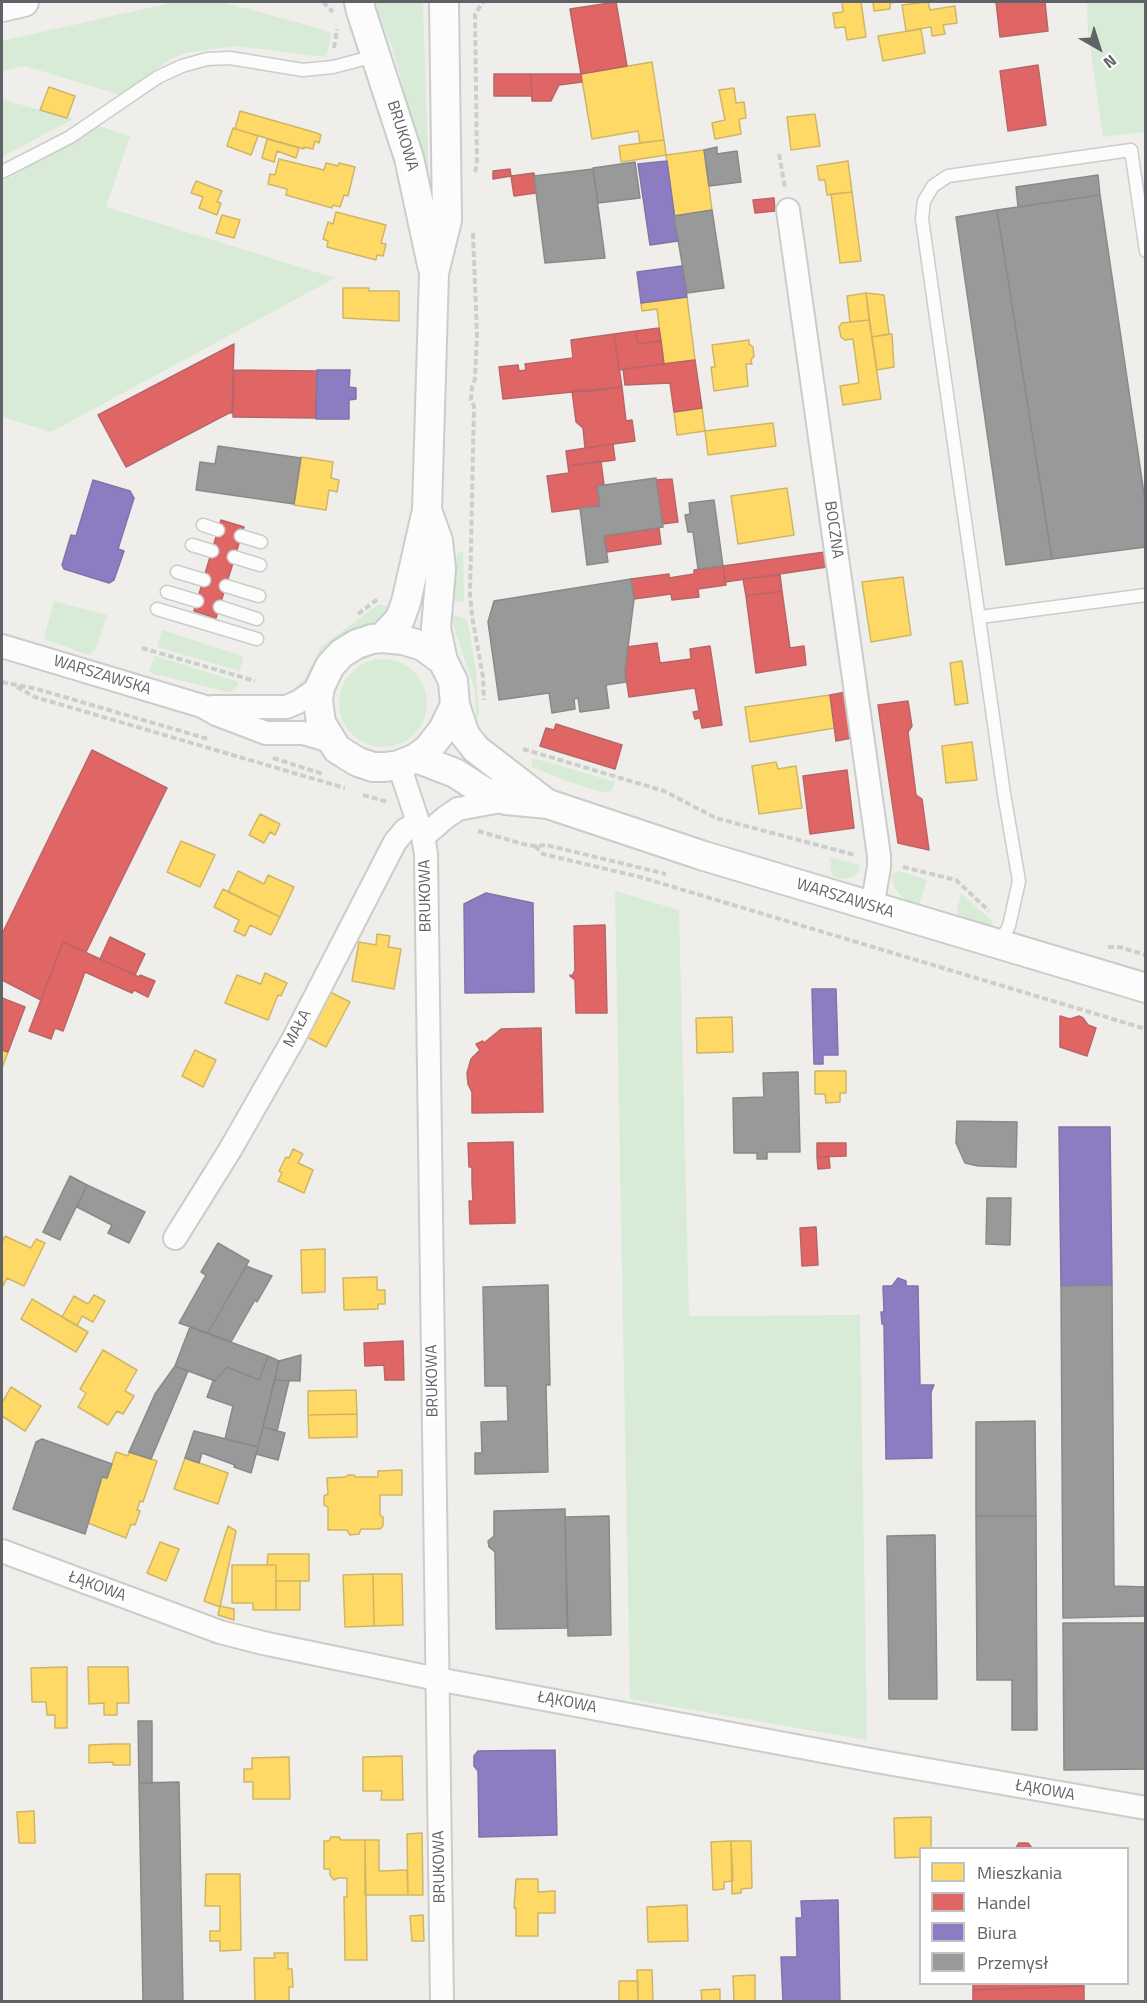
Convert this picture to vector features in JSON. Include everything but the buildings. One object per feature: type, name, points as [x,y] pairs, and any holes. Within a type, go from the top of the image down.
[{"type":"street","points":[[2,7],[24,2]]},
{"type":"street","name":"BRUKOWA","points":[[382,639],[400,619],[427,510],[434,273],[447,220],[444,2]]},
{"type":"street","name":"BRUKOWA","points":[[352,8],[376,56],[414,174],[434,273]]},
{"type":"street","name":"BOCZNA","points":[[788,210],[879,862],[872,907]]},
{"type":"street","name":"BRUKOWA","points":[[427,510],[438,541],[441,569],[436,628],[443,661]]},
{"type":"street","points":[[372,639],[403,640],[423,646],[443,661],[453,681],[455,705],[443,730],[428,749],[408,762],[373,766],[345,755],[331,741],[321,723],[318,700],[320,687],[330,666],[342,653],[357,644],[372,639]]},
{"type":"street","name":"WARSZAWSKA","points":[[2,646],[202,706],[216,714],[266,733],[303,734],[331,741]]},
{"type":"street","name":"WARSZAWSKA","points":[[202,706],[286,707],[320,687]]},
{"type":"street","name":"WARSZAWSKA","points":[[455,705],[465,735],[476,749],[546,803]]},
{"type":"street","name":"BRUKOWA","points":[[408,762],[426,854],[442,2001]]},
{"type":"street","name":"WARSZAWSKA","points":[[408,762],[454,773],[483,791],[506,800]]},
{"type":"street","name":"WARSZAWSKA","points":[[420,829],[459,809],[506,800],[546,803],[670,846],[872,907],[1004,935],[1146,988]]},
{"type":"street","name":"MAŁA","points":[[176,1238],[294,1038],[396,842],[405,830],[420,829]]},
{"type":"street","name":"ŁĄKOWA","points":[[2,1551],[220,1632],[263,1643],[437,1679],[865,1759],[1146,1808]]},
{"type":"lane","points":[[2,172],[70,137],[158,77],[182,66],[207,59],[230,58],[303,70],[339,66],[376,56]]},
{"type":"lane","points":[[1004,935],[1019,881],[1004,794],[922,219],[924,201],[933,186],[948,176],[1131,150],[1146,251]]},
{"type":"lane","points":[[203,525],[218,530]]},
{"type":"lane","points":[[241,536],[261,542]]},
{"type":"lane","points":[[192,545],[212,550]]},
{"type":"lane","points":[[234,557],[260,565]]},
{"type":"lane","points":[[177,572],[204,580]]},
{"type":"lane","points":[[226,586],[259,596]]},
{"type":"lane","points":[[167,592],[197,601]]},
{"type":"lane","points":[[980,617],[1146,595]]},
{"type":"lane","points":[[219,607],[258,618]]},
{"type":"lane","points":[[157,609],[257,639]]},
{"type":"path","points":[[323,2],[352,8]]},
{"type":"path","points":[[474,174],[477,164],[475,14],[483,2]]},
{"type":"path","points":[[337,28],[334,49],[339,66]]},
{"type":"path","points":[[779,154],[788,210]]},
{"type":"path","points":[[473,231],[477,335],[475,379],[471,399],[474,406],[470,593],[483,677],[484,705]]},
{"type":"path","points":[[352,618],[380,598]]},
{"type":"path","points":[[142,648],[262,683]]},
{"type":"path","points":[[2,682],[38,689],[216,741]]},
{"type":"path","points":[[16,686],[35,697],[382,801],[391,800],[379,793]]},
{"type":"path","points":[[521,749],[664,791],[716,818],[879,862],[956,880],[996,918],[1004,935]]},
{"type":"path","points":[[271,758],[324,774]]},
{"type":"path","points":[[474,830],[667,875]]},
{"type":"path","points":[[535,846],[543,854],[672,886],[1146,1029]]},
{"type":"path","points":[[1097,946],[1119,947],[1146,955]]},
{"type":"green space","points":[[175,2],[222,2],[332,33],[326,57],[234,46],[186,53],[172,58],[120,95],[25,66],[2,71],[2,41]]},
{"type":"green space","points":[[373,2],[423,2],[429,190],[392,47]]},
{"type":"green space","points":[[1087,2],[1145,2],[1145,132],[1103,137],[1088,32]]},
{"type":"green space","points":[[2,99],[67,118],[73,119],[2,157]]},
{"type":"green space","points":[[96,125],[130,136],[106,207],[335,278],[51,432],[2,417],[2,181]]},
{"type":"green space","points":[[463,550],[464,601],[451,602],[457,555]]},
{"type":"green space","points":[[54,601],[107,615],[95,651],[89,655],[44,639]]},
{"type":"green space","points":[[379,604],[392,607],[380,622],[303,684],[291,690],[304,680],[321,647]]},
{"type":"green space","points":[[453,615],[466,619],[468,623],[476,671],[479,714],[476,719],[475,691],[455,630]]},
{"type":"green space","points":[[162,630],[243,656],[240,671],[157,647]]},
{"type":"green space","points":[[155,656],[239,682],[237,687],[229,692],[154,674],[149,671]]},
{"type":"green space","points":[[383,659],[400,663],[414,672],[423,686],[427,703],[423,720],[414,734],[400,743],[383,747],[366,743],[352,734],[343,720],[339,703],[343,686],[352,672],[366,663]]},
{"type":"green space","points":[[531,758],[615,782],[612,790],[605,793],[532,767]]},
{"type":"green space","points":[[829,857],[859,865],[859,872],[851,878],[840,879],[832,875]]},
{"type":"green space","points":[[899,871],[927,880],[919,905],[905,900],[895,889],[891,875]]},
{"type":"green space","points":[[615,891],[679,910],[689,1316],[860,1315],[867,1740],[630,1699]]},
{"type":"green space","points":[[961,893],[992,921],[992,926],[959,916],[957,911]]}]
